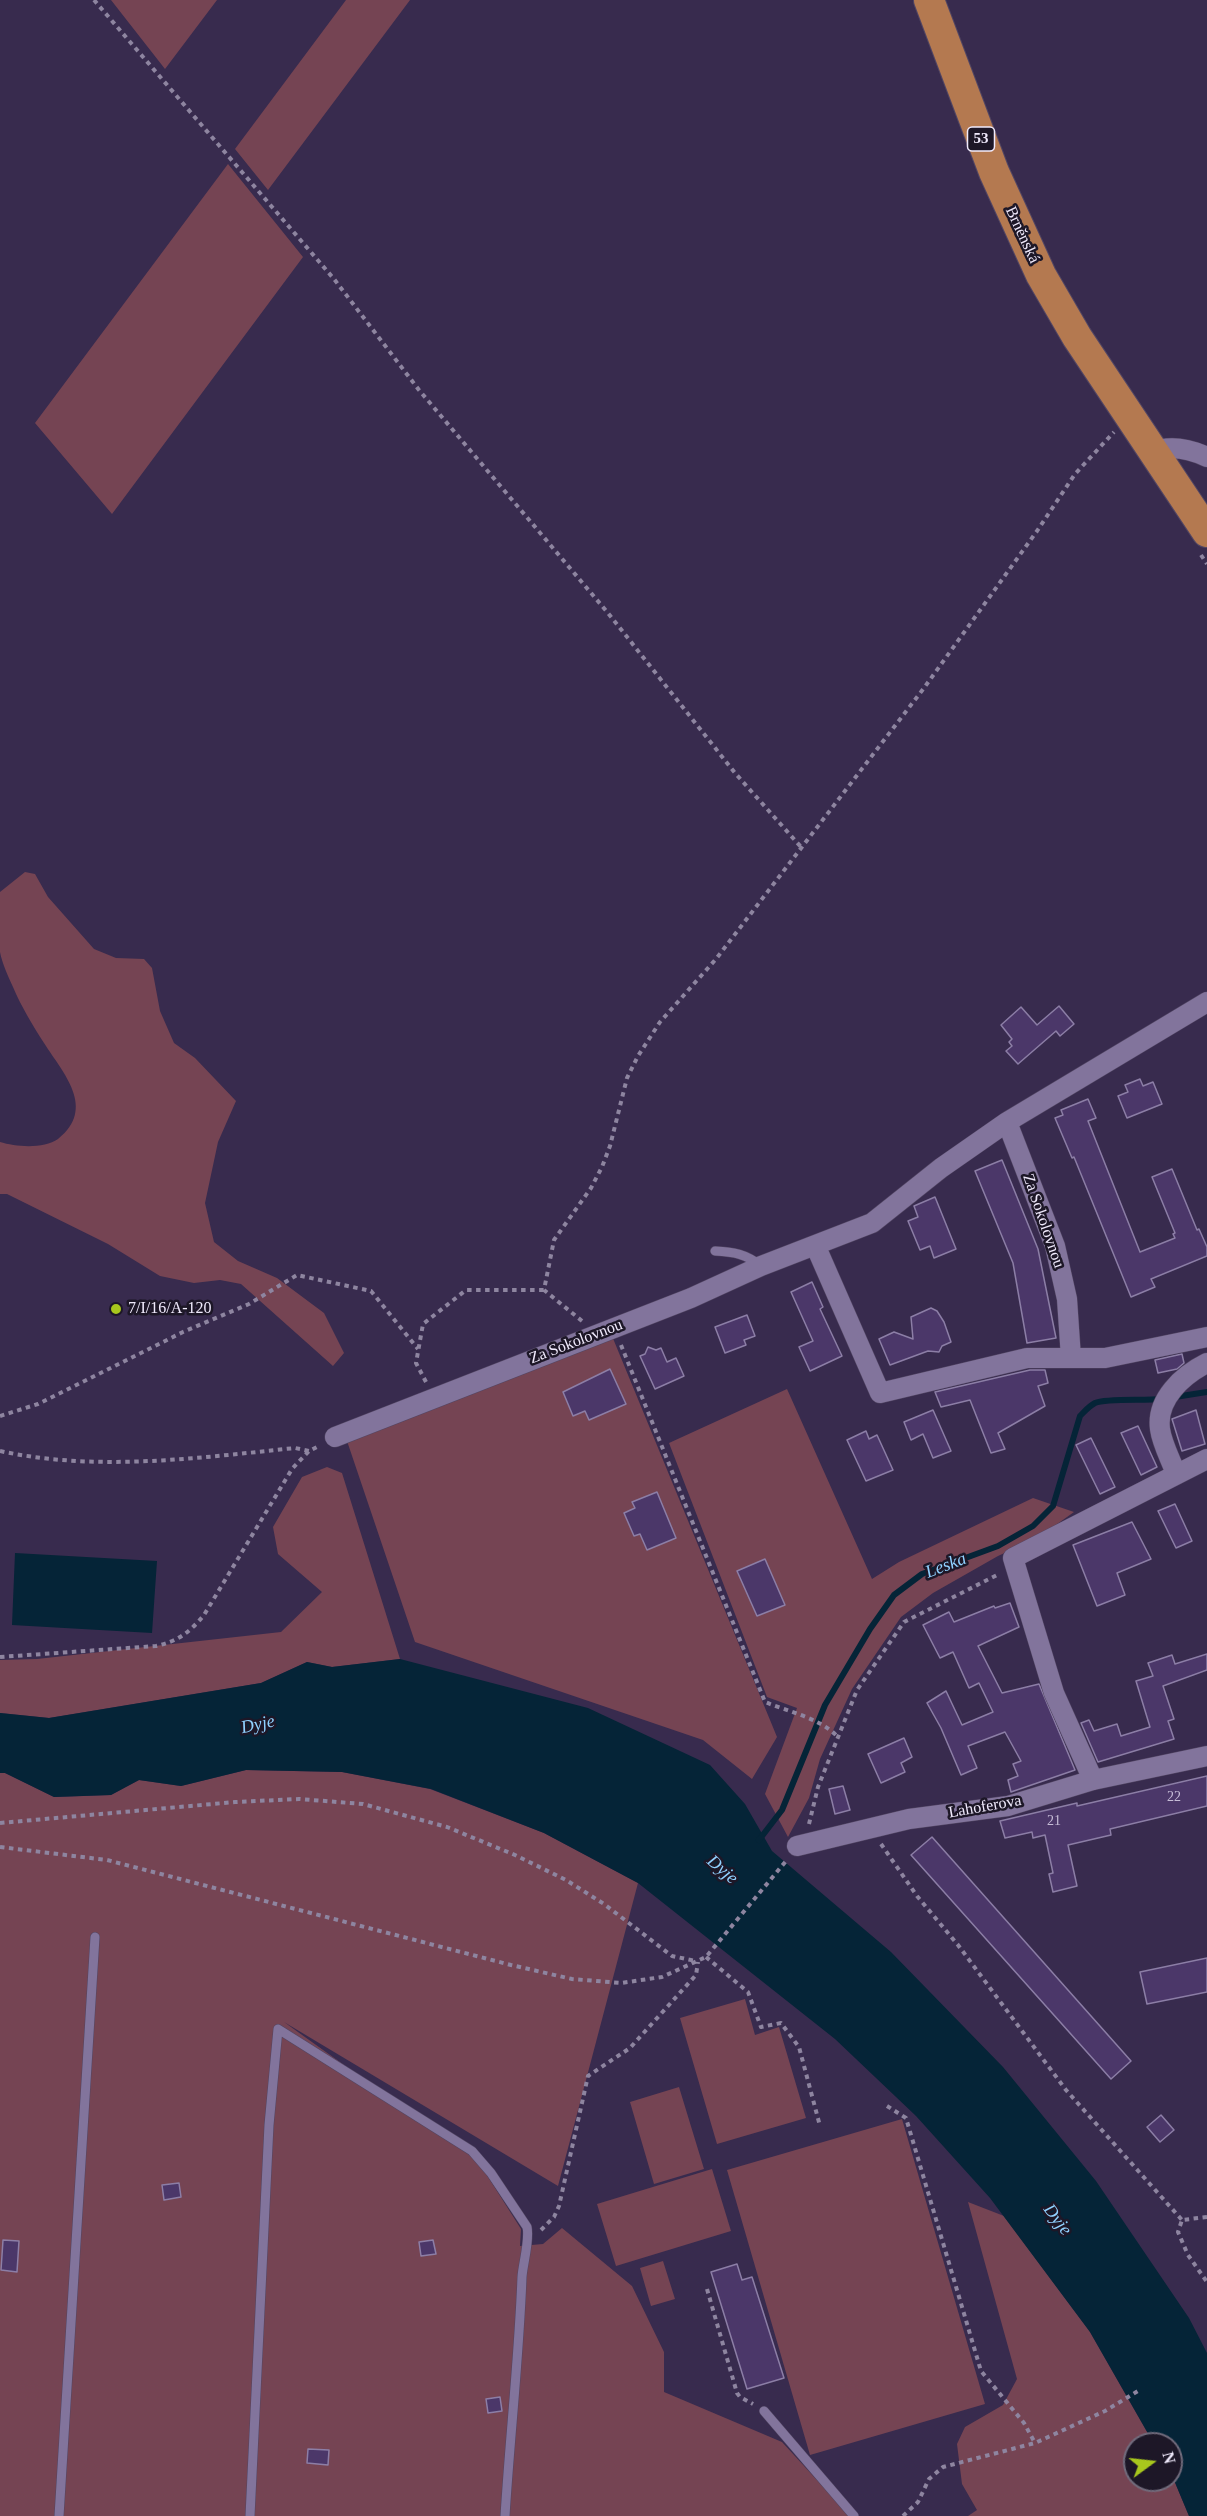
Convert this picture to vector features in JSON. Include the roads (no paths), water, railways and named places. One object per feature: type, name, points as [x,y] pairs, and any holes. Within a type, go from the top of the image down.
[{"type":"main road","name":"Brněnská","points":[[929,0],[994,172],[1041,275],[1077,337],[1207,532]]},
{"type":"street","points":[[1152,452],[1168,448],[1207,458]]},
{"type":"street","name":"Za Sokolovnou","points":[[335,1437],[690,1298],[761,1266],[816,1247],[872,1223],[940,1168],[1007,1122],[1207,1002]]},
{"type":"street","name":"Za Sokolovnou","points":[[1007,1122],[1055,1246],[1067,1299],[1071,1358]]},
{"type":"street","points":[[816,1247],[880,1393],[1027,1358],[1116,1357],[1207,1336]]},
{"type":"street","points":[[1176,1474],[1161,1432],[1160,1419],[1167,1400],[1185,1377],[1207,1363]]},
{"type":"street","points":[[1093,1780],[1054,1693],[1013,1558],[1207,1460]]},
{"type":"street","name":"Lahoferova","points":[[803,1845],[909,1819],[1008,1806],[1093,1780],[1207,1756]]},
{"type":"lane","points":[[715,1251],[734,1252],[748,1256],[761,1266]]},
{"type":"lane","points":[[58,2516],[95,1937]]},
{"type":"lane","points":[[250,2516],[269,2125],[278,2029],[472,2151],[483,2162],[524,2221],[528,2235],[523,2257],[520,2330],[513,2391],[505,2516]]},
{"type":"lane","points":[[764,2411],[854,2516]]},
{"type":"water","points":[[15,1553],[157,1561],[152,1633],[12,1625]]},
{"type":"water","name":"Dyje","points":[[400,1659],[588,1708],[710,1765],[745,1804],[772,1851],[891,1952],[1003,2067],[1096,2181],[1189,2318],[1207,2353],[1207,2516],[1189,2516],[1179,2492],[1183,2492],[1183,2432],[1147,2432],[1090,2332],[990,2198],[916,2116],[835,2039],[638,1883],[544,1833],[431,1789],[342,1772],[246,1770],[181,1786],[139,1780],[111,1795],[54,1797],[5,1773],[0,1773],[0,1713],[49,1718],[261,1683],[307,1662],[332,1667]]},
{"type":"waterway","name":"Leska","points":[[1175,1397],[1207,1392]]},
{"type":"waterway","name":"Leska","points":[[759,1840],[782,1810],[825,1705],[870,1629],[894,1595],[922,1574],[998,1546],[1033,1526],[1053,1506],[1080,1416],[1095,1403],[1162,1399]]},
{"type":"place","name":"7/I/16/A-120","points":[[116,1309]]}]
